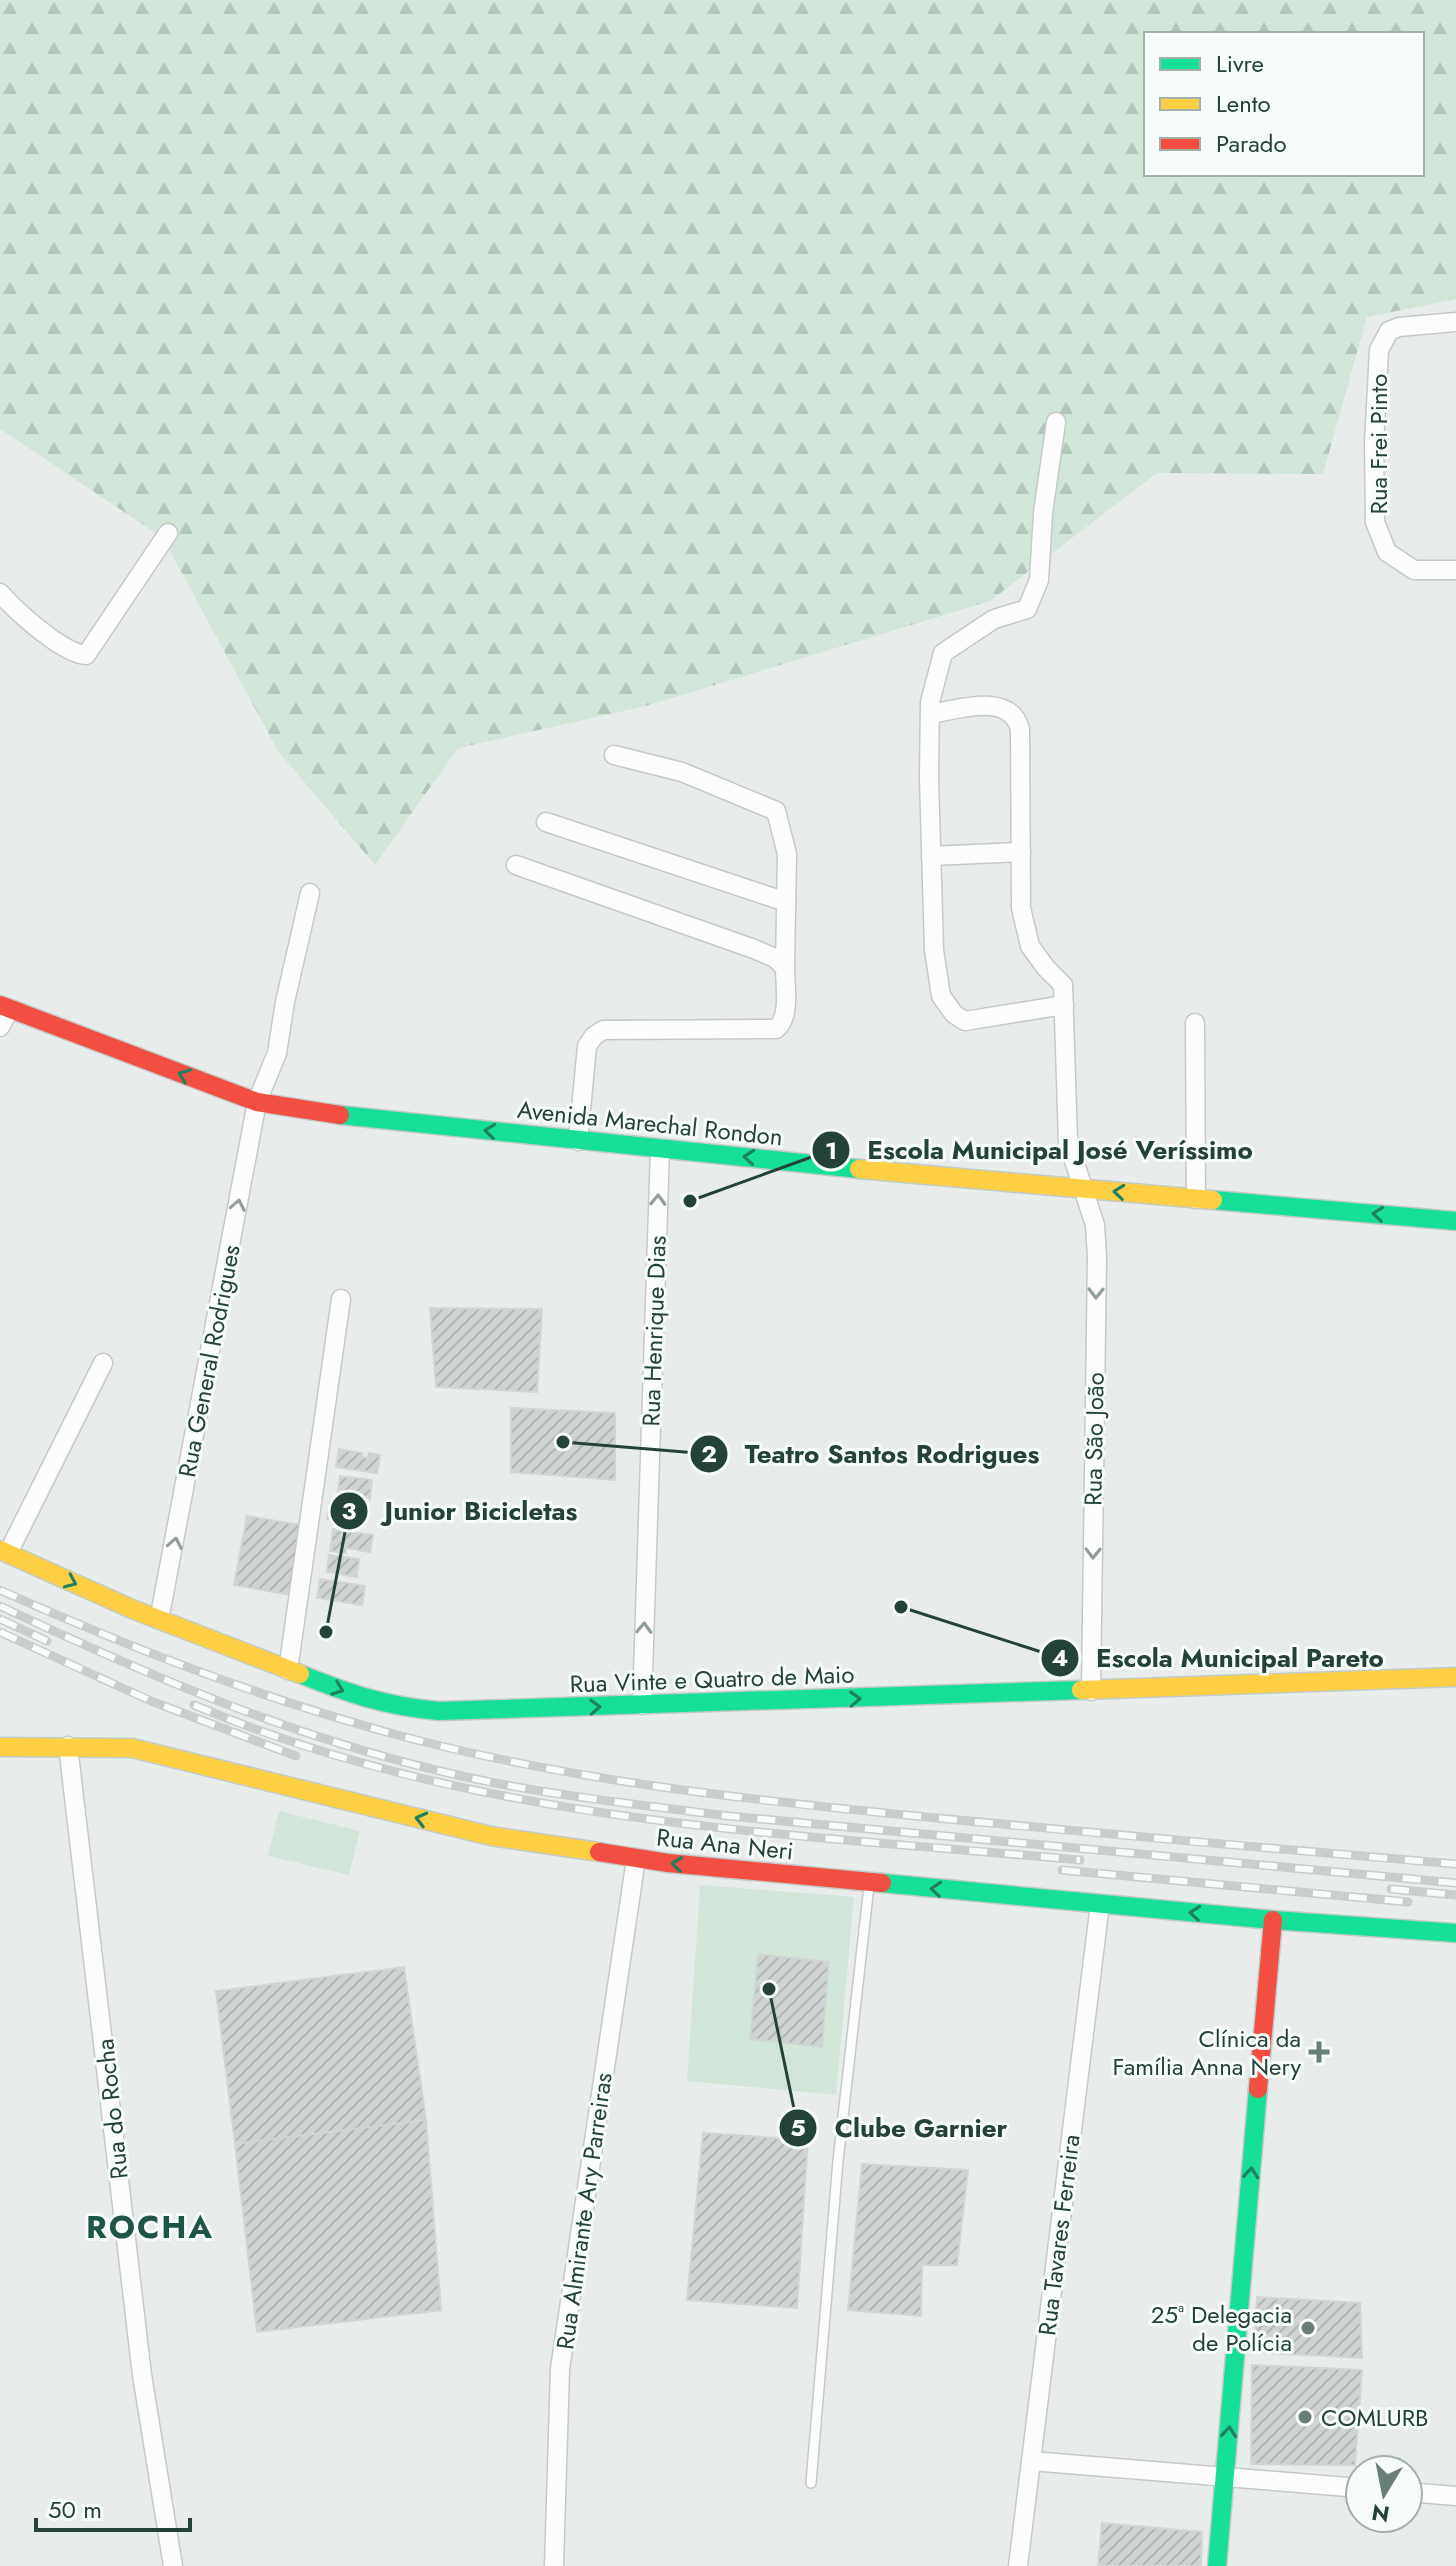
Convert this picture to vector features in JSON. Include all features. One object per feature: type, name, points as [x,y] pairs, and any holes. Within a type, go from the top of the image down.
[{"type":"main road","name":"Avenida Marechal Rondon","points":[[5,1007],[257,1102],[333,1114],[578,1141],[1456,1221]]},
{"type":"main road","name":"Rua Vinte e Quatro de Maio","points":[[4,1552],[159,1620],[361,1698],[398,1707],[439,1711],[1456,1677]]},
{"type":"main road","name":"Rua Ana Neri","points":[[0,1747],[110,1746],[142,1749],[491,1836],[636,1859],[1273,1920],[1456,1933]]},
{"type":"main road","points":[[1217,2566],[1273,1920]]},
{"type":"street","name":"Rua Frei Pinto","points":[[1456,322],[1399,327],[1389,331],[1379,350],[1374,443],[1375,522],[1387,552],[1414,570],[1456,570]]},
{"type":"street","points":[[930,714],[990,705],[1008,710],[1017,718],[1020,729],[1021,908],[1030,946],[1063,985],[1064,1005],[965,1021],[954,1014],[941,996],[934,950],[931,856],[930,714],[930,702],[943,653],[994,619],[1027,609],[1039,580],[1043,513],[1056,422]]},
{"type":"street","points":[[0,593],[37,628],[77,653],[86,655],[168,533]]},
{"type":"street","points":[[578,1141],[587,1046],[603,1030],[776,1029],[782,1024],[785,1013],[787,854],[776,811],[682,772],[614,755]]},
{"type":"street","points":[[546,822],[786,902]]},
{"type":"street","points":[[931,856],[1021,852]]},
{"type":"street","points":[[516,865],[754,949],[775,958],[785,968]]},
{"type":"street","name":"Rua General Rodrigues","points":[[159,1620],[257,1102],[277,1053],[285,1002],[310,893]]},
{"type":"street","name":"Rua São João","points":[[1064,1005],[1068,1142],[1095,1225],[1097,1256],[1091,1691]]},
{"type":"street","points":[[0,1027],[5,1007]]},
{"type":"street","points":[[1195,1023],[1196,1199]]},
{"type":"street","name":"Rua Henrique Dias","points":[[642,1705],[660,1148]]},
{"type":"street","points":[[288,1670],[341,1299]]},
{"type":"street","points":[[4,1552],[103,1363]]},
{"type":"street","name":"Rua do Rocha","points":[[68,1746],[142,2375],[173,2566]]},
{"type":"street","name":"Rua Almirante Ary Parreiras","points":[[554,2566],[560,2369],[636,1859]]},
{"type":"street","name":"Rua Tavares Ferreira","points":[[1018,2566],[1100,1904]]},
{"type":"street","points":[[1031,2461],[1344,2487]]},
{"type":"street","points":[[1424,2493],[1456,2496]]},
{"type":"lane","points":[[811,2483],[838,2161],[869,1882]]},
{"type":"green space","points":[[0,0],[1456,0],[1456,299],[1367,317],[1323,474],[1157,473],[990,601],[646,706],[458,748],[375,865],[278,751],[163,538],[0,429]]},
{"type":"green space","points":[[279,1811],[360,1831],[349,1875],[268,1856]]},
{"type":"green space","points":[[700,1885],[854,1897],[836,2095],[687,2081]]},
{"type":"building","points":[[430,1308],[542,1309],[537,1392],[436,1387]]},
{"type":"building","points":[[511,1408],[615,1413],[615,1480],[511,1472]]},
{"type":"building","points":[[339,1449],[362,1453],[362,1457],[368,1458],[369,1453],[380,1455],[377,1473],[336,1467]]},
{"type":"building","points":[[340,1476],[372,1480],[370,1499],[337,1495]]},
{"type":"building","points":[[330,1501],[367,1507],[365,1524],[327,1519]]},
{"type":"building","points":[[247,1516],[301,1525],[291,1595],[234,1585]]},
{"type":"building","points":[[333,1529],[373,1535],[370,1552],[346,1548],[346,1553],[330,1551]]},
{"type":"building","points":[[329,1555],[359,1559],[357,1577],[327,1572]]},
{"type":"building","points":[[320,1579],[365,1586],[362,1605],[317,1598]]},
{"type":"building","points":[[758,1954],[829,1962],[822,2047],[750,2039]]},
{"type":"building","points":[[404,1967],[426,2120],[235,2144],[216,1991]]},
{"type":"building","points":[[426,2120],[441,2310],[257,2332],[235,2144]]},
{"type":"building","points":[[703,2133],[808,2140],[797,2308],[687,2300]]},
{"type":"building","points":[[862,2164],[968,2170],[957,2265],[922,2265],[921,2316],[848,2310]]},
{"type":"building","name":"25ª Delegacia de Polícia","points":[[1257,2297],[1360,2303],[1362,2358],[1254,2352]]},
{"type":"building","name":"COMLURB","points":[[1252,2365],[1362,2370],[1356,2454],[1344,2454],[1344,2465],[1251,2464]]},
{"type":"building","points":[[1102,2523],[1202,2532],[1201,2566],[1098,2566]]},
{"type":"railway","points":[[0,1590],[148,1652],[298,1706],[401,1736],[530,1765],[662,1787],[794,1804],[1456,1864]]},
{"type":"railway","points":[[0,1606],[166,1680],[279,1723],[394,1759],[521,1788],[728,1816],[1456,1883]]},
{"type":"railway","points":[[0,1619],[47,1641]]},
{"type":"railway","points":[[0,1632],[151,1701],[296,1756]]},
{"type":"railway","points":[[194,1705],[300,1744],[409,1775],[519,1799],[630,1817],[742,1830],[1080,1860]]},
{"type":"railway","points":[[1062,1870],[1408,1902]]},
{"type":"railway","points":[[1391,1889],[1456,1895]]},
{"type":"traffic: fast","points":[[340,1115],[859,1169]]},
{"type":"traffic: fast","points":[[1213,1200],[1456,1221]]},
{"type":"traffic: fast","points":[[300,1674],[368,1698],[439,1711],[1081,1690]]},
{"type":"traffic: fast","points":[[882,1883],[1273,1920],[1456,1933]]},
{"type":"traffic: fast","points":[[1217,2566],[1258,2089]]},
{"type":"traffic: slow","points":[[859,1169],[1213,1200]]},
{"type":"traffic: slow","points":[[0,1550],[132,1609],[300,1674]]},
{"type":"traffic: slow","points":[[1081,1690],[1456,1677]]},
{"type":"traffic: slow","points":[[0,1747],[132,1748],[491,1836],[599,1852]]},
{"type":"traffic: jam","points":[[0,1005],[257,1102],[340,1115]]},
{"type":"traffic: jam","points":[[599,1852],[668,1863],[882,1883]]},
{"type":"traffic: jam","points":[[1258,2089],[1273,1920]]},
{"type":"place","name":"Escola Municipal José Veríssimo","points":[[690,1201]]},
{"type":"place","name":"Teatro Santos Rodrigues","points":[[563,1442]]},
{"type":"place","name":"Escola Municipal Pareto","points":[[901,1607]]},
{"type":"place","name":"Junior Bicicletas","points":[[326,1632]]},
{"type":"place","name":"Clube Garnier","points":[[769,1989]]},
{"type":"place","name":"Clínica da Família Anna Nery","points":[[1319,2052]]},
{"type":"place","name":"25ª Delegacia de Polícia","points":[[1308,2328]]},
{"type":"place","name":"COMLURB","points":[[1305,2417]]},
{"type":"district","name":"ROCHA","points":[[150,2227]]}]
